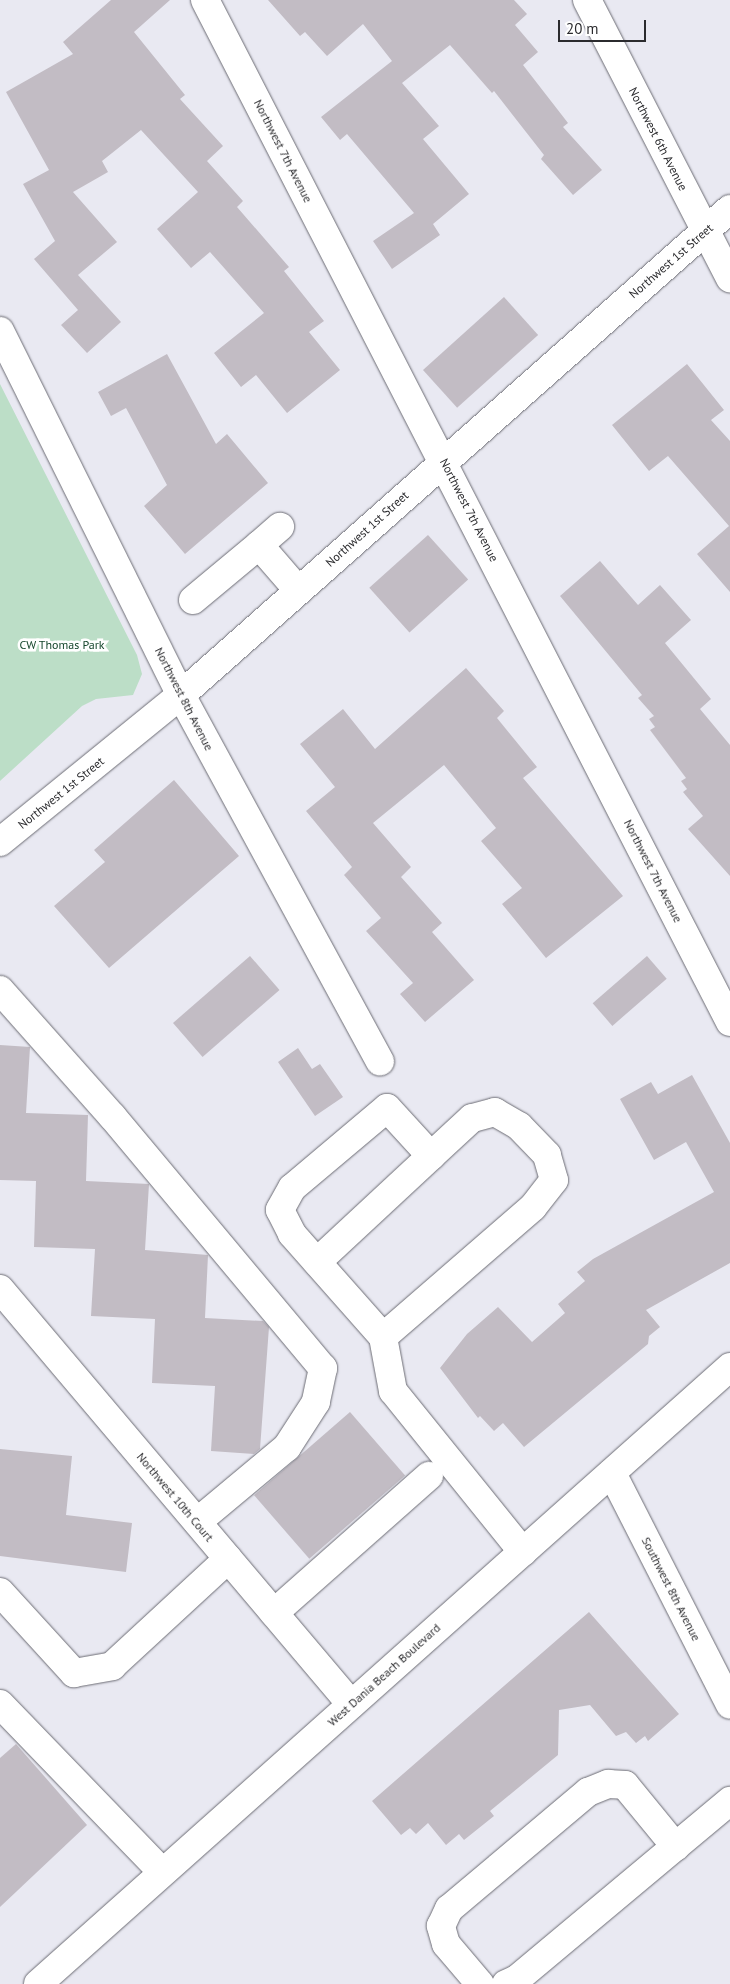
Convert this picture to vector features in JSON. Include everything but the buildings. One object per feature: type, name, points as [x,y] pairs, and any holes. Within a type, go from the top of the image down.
[{"type":"street","name":"Northwest 7th Avenue","points":[[205,0],[444,461],[730,1022]]},
{"type":"street","name":"Northwest 6th Avenue","points":[[587,0],[730,278]]},
{"type":"street","name":"Northwest 1st Street","points":[[0,842],[181,695],[730,209]]},
{"type":"street","name":"Northwest 8th Avenue","points":[[0,331],[181,695],[380,1061]]},
{"type":"street","points":[[193,600],[280,527]]},
{"type":"street","points":[[259,546],[298,590]]},
{"type":"street","points":[[0,990],[112,1116],[323,1368],[316,1402],[287,1447],[197,1522]]},
{"type":"street","points":[[431,1156],[387,1108],[292,1188],[280,1210],[292,1234],[383,1337],[393,1391],[523,1552]]},
{"type":"street","points":[[316,1262],[472,1118],[495,1112],[519,1126],[547,1155],[554,1180],[533,1207],[383,1337]]},
{"type":"street","name":"Northwest 10th Court","points":[[0,1289],[351,1704]]},
{"type":"street","name":"West Dania Beach Boulevard","points":[[38,1984],[730,1366]]},
{"type":"street","name":"Southwest 8th Avenue","points":[[612,1473],[730,1704]]},
{"type":"street","points":[[274,1613],[429,1476]]},
{"type":"street","points":[[0,1592],[74,1673],[112,1666],[228,1559]]},
{"type":"street","points":[[4,1716],[162,1872]]},
{"type":"street","points":[[480,1984],[446,1944],[441,1926],[449,1909],[588,1792],[608,1784],[624,1785],[676,1846]]},
{"type":"street","points":[[506,1984],[517,1979],[730,1801]]},
{"type":"green space","name":"CW Thomas Park","points":[[0,384],[137,655],[142,674],[133,695],[96,699],[82,706],[0,781]]}]
